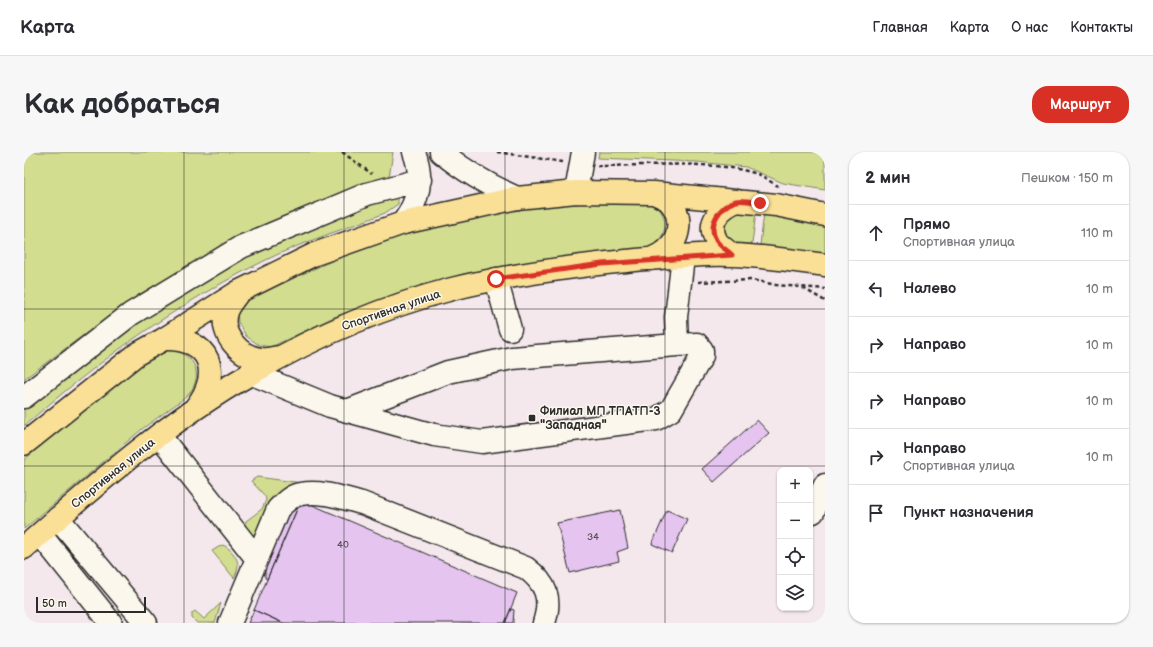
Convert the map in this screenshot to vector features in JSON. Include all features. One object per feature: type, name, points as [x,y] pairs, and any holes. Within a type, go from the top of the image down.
[{"type":"main road","points":[[24,444],[137,354],[164,339],[238,292],[315,254],[403,223],[517,198],[576,192],[654,193],[776,205],[825,214]]},
{"type":"main road","points":[[651,259],[667,250],[676,240],[679,229],[679,221],[675,210],[668,200],[654,193]]},
{"type":"main road","points":[[732,255],[716,241],[713,232],[713,224],[717,215],[726,206],[737,201]]},
{"type":"main road","name":"Спортивная улица","points":[[32,541],[159,435],[195,408],[250,373],[279,357],[335,330],[393,308],[450,290],[496,279],[602,264],[651,259],[732,255],[825,265]]},
{"type":"main road","points":[[238,292],[226,312],[225,324],[228,336],[237,348],[247,355],[261,359],[279,357]]},
{"type":"main road","points":[[164,339],[179,339],[190,342],[201,350],[207,359],[211,373],[209,386],[195,408]]},
{"type":"street","points":[[403,223],[413,208],[418,196],[420,180],[418,162],[414,152]]},
{"type":"street","points":[[441,152],[453,162],[492,187],[517,198]]},
{"type":"street","points":[[576,192],[582,159]]},
{"type":"street","points":[[24,397],[131,314],[241,247],[367,194],[420,180]]},
{"type":"street","points":[[677,345],[676,317],[683,257]]},
{"type":"street","points":[[496,279],[510,329]]},
{"type":"street","points":[[250,373],[317,401],[347,411],[434,435],[482,442],[656,419],[671,410],[702,356],[702,350],[697,344],[512,358],[448,372],[347,411]]},
{"type":"street","points":[[159,435],[257,559]]},
{"type":"street","points":[[813,512],[825,485]]},
{"type":"street","points":[[230,623],[278,509],[288,500],[300,494],[340,497],[362,503],[526,568],[538,577],[545,589],[548,601],[544,623]]},
{"type":"street","points":[[58,518],[146,623]]},
{"type":"street","points":[[32,541],[111,623]]},
{"type":"path","points":[[342,152],[390,187]]},
{"type":"path","points":[[496,152],[555,160],[582,159],[709,165],[750,172],[762,176],[780,187]]},
{"type":"path","points":[[680,283],[752,280],[825,289]]},
{"type":"path","points":[[801,287],[825,301]]},
{"type":"green space","points":[[24,152],[393,152],[389,178],[237,238],[138,295],[24,379]]},
{"type":"green space","points":[[599,152],[825,152],[825,190],[783,183],[746,167],[698,162],[598,158]]},
{"type":"green space","points":[[398,196],[398,204],[385,213],[280,253],[233,277],[170,314],[110,356],[24,426],[24,404],[140,314],[313,221]]},
{"type":"green space","points":[[569,201],[655,204],[661,211],[664,218],[664,231],[656,242],[650,247],[642,250],[511,265],[463,274],[399,293],[334,317],[271,347],[259,345],[246,336],[238,322],[237,310],[246,300],[322,265],[380,242],[421,229],[463,219],[505,210]]},
{"type":"green space","points":[[729,212],[756,212],[752,244],[735,243],[725,237],[722,222]]},
{"type":"green space","points":[[764,213],[825,224],[825,254],[760,245]]},
{"type":"green space","points":[[169,350],[179,352],[192,361],[196,375],[192,390],[186,397],[142,429],[24,529],[24,460],[108,389],[154,356]]},
{"type":"green space","points":[[257,477],[318,485],[257,536],[251,537],[243,530],[246,521],[262,509],[266,500],[265,496],[251,481]]},
{"type":"green space","points":[[222,545],[233,553],[238,562],[237,572],[234,578],[212,551]]},
{"type":"green space","points":[[221,603],[215,623],[197,623],[192,618],[192,613],[195,611],[204,619]]},
{"type":"building","points":[[757,420],[769,433],[714,482],[702,469]]},
{"type":"building","points":[[301,500],[517,593],[505,623],[283,623],[254,610]]},
{"type":"building","points":[[294,508],[297,509],[267,579],[265,578],[265,566],[279,525]]},
{"type":"building","points":[[620,510],[628,548],[617,552],[619,561],[570,573],[557,523]]},
{"type":"building","points":[[667,510],[687,519],[672,553],[652,544]]},
{"type":"building","points":[[511,609],[514,610],[513,623],[505,623]]},
{"type":"building","points":[[254,610],[283,623],[248,623]]},
{"type":"place","name":"Филиал МП ТПАТП-3 \"Западная\"","points":[[532,418]]},
{"type":"route","points":[[496,279],[602,264],[651,259],[732,255],[716,241],[713,232],[713,224],[717,215],[726,206],[737,201],[760,203]]}]
